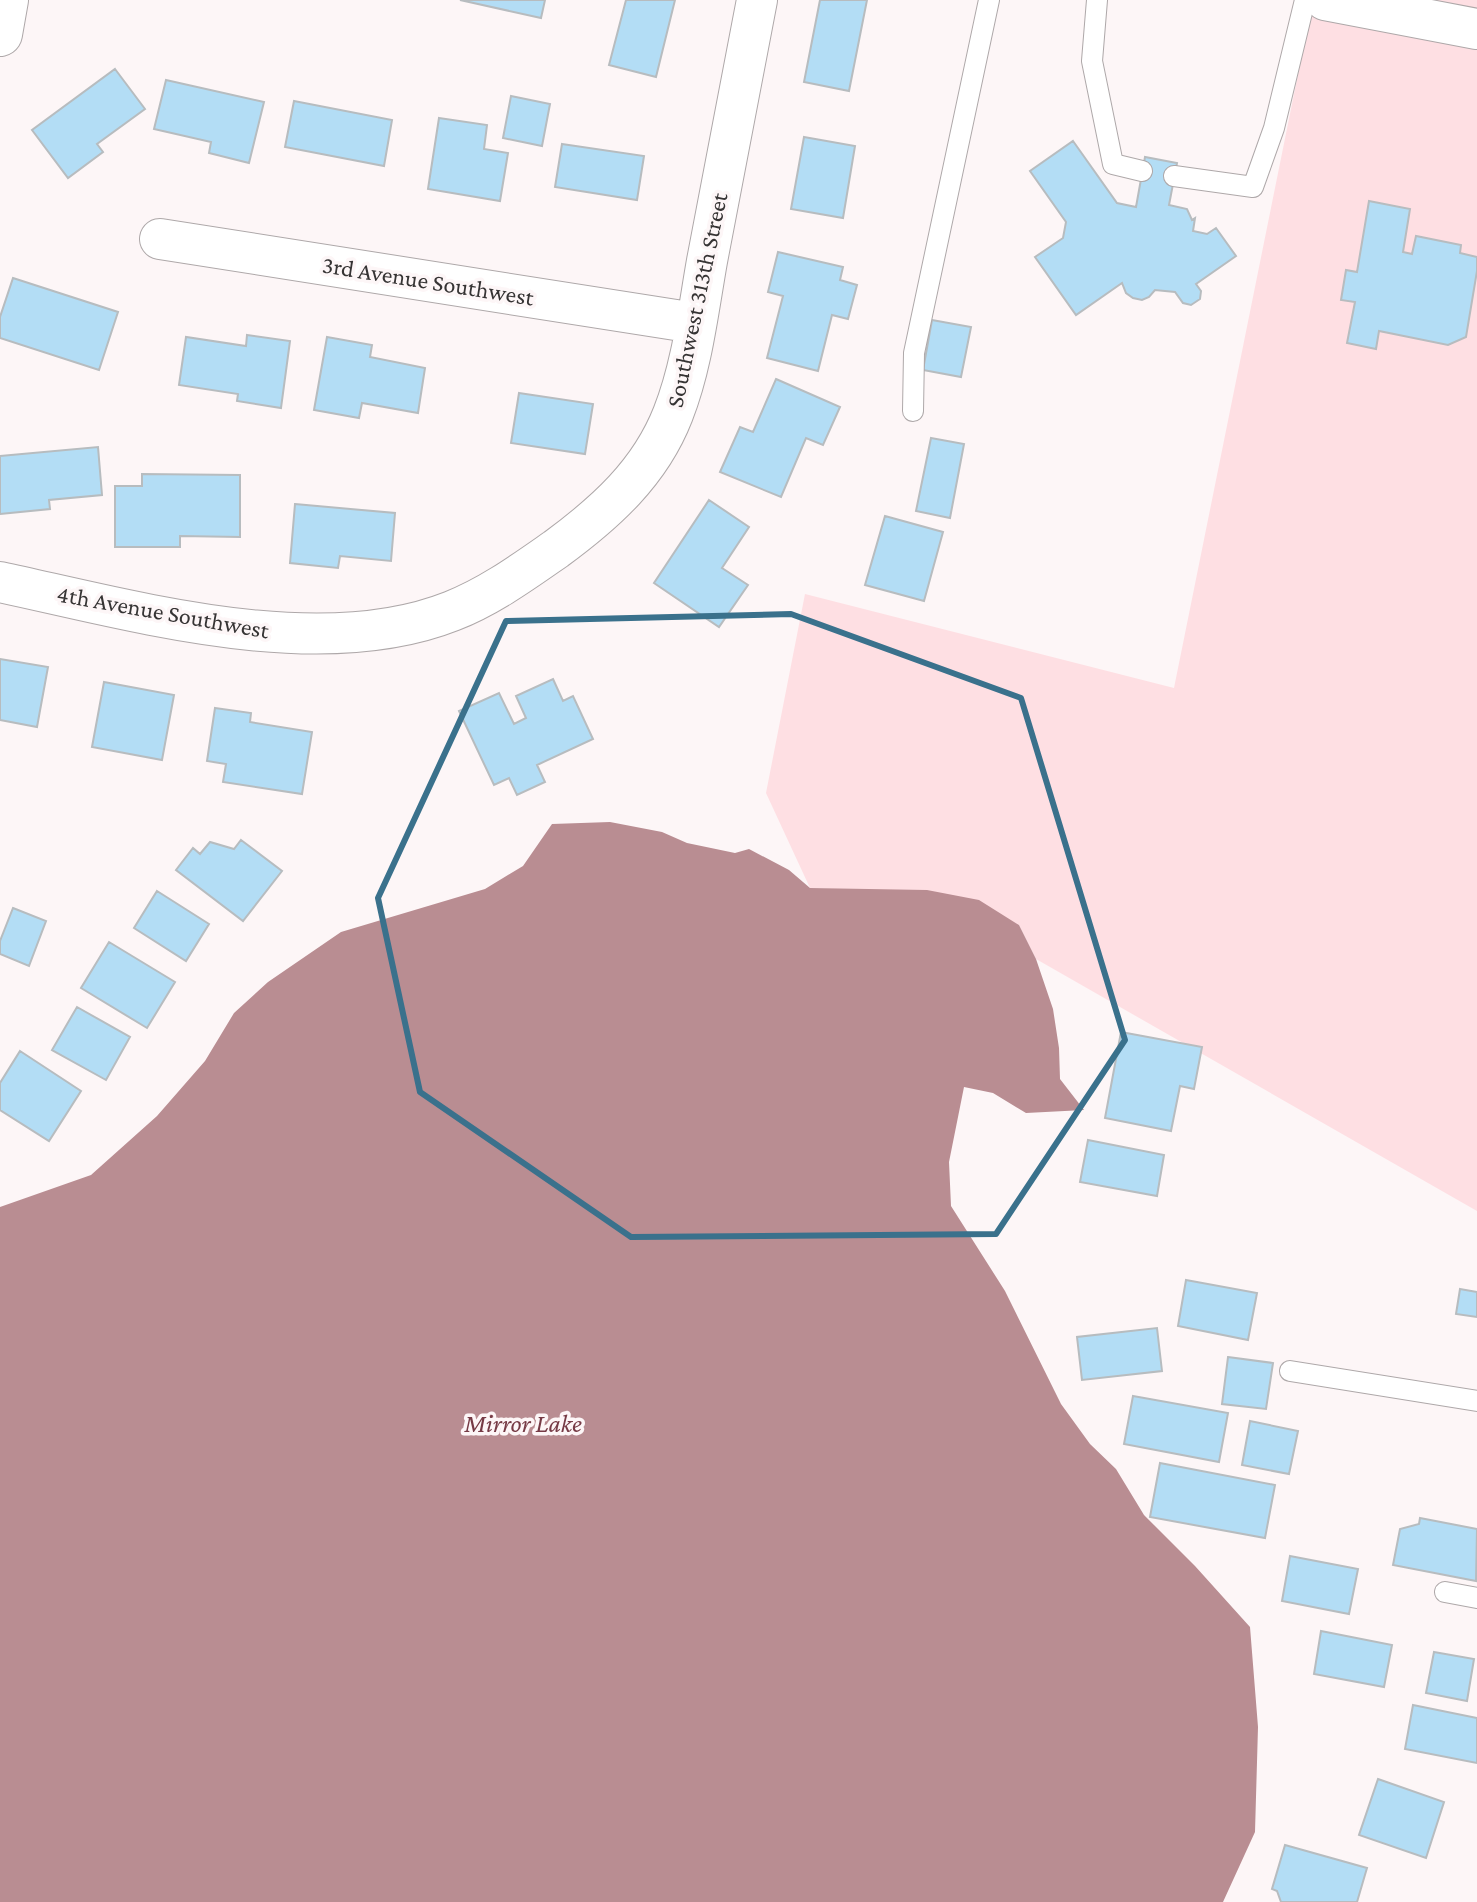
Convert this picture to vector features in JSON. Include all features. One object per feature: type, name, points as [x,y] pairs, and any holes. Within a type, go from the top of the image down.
[{"type":"street","points":[[0,34],[6,0]]},
{"type":"street","name":"Southwest 313th Street","points":[[549,554],[609,507],[630,485],[657,449],[681,390],[757,0]]},
{"type":"street","points":[[1325,0],[1477,29]]},
{"type":"street","name":"3rd Avenue Southwest","points":[[160,239],[695,323]]},
{"type":"street","name":"4th Avenue Southwest","points":[[0,582],[196,621],[271,631],[345,632],[416,623],[453,611],[506,583],[549,554]]},
{"type":"lane","points":[[913,411],[914,353],[989,0]]},
{"type":"lane","points":[[1097,0],[1092,61],[1113,164],[1142,171]]},
{"type":"lane","points":[[1174,176],[1253,187],[1274,128],[1305,0]]},
{"type":"lane","points":[[1290,1371],[1477,1401]]},
{"type":"lane","points":[[1445,1592],[1477,1598]]},
{"type":"highlighted area","points":[[791,614],[1021,698],[1125,1040],[996,1234],[631,1237],[420,1092],[378,898],[506,621]]},
{"type":"shaded area","points":[[1313,0],[1477,0],[1477,1211],[1036,959],[1019,925],[856,890],[810,888],[766,793],[805,594],[1174,688]]},
{"type":"water","name":"Mirror Lake","points":[[610,822],[662,832],[687,843],[735,853],[749,849],[789,870],[810,888],[927,890],[979,900],[1019,925],[1036,959],[1053,1009],[1060,1079],[1084,1110],[1026,1113],[993,1093],[964,1087],[949,1162],[951,1206],[1005,1291],[1061,1404],[1090,1444],[1116,1469],[1144,1515],[1250,1627],[1258,1727],[1255,1832],[1223,1902],[0,1902],[0,1207],[91,1175],[157,1116],[205,1061],[234,1013],[268,982],[341,932],[485,889],[523,866],[552,824]]},
{"type":"building","points":[[460,0],[545,0],[541,18]]},
{"type":"building","points":[[626,0],[675,0],[656,77],[609,65]]},
{"type":"building","points":[[820,0],[867,0],[849,91],[804,82]]},
{"type":"building","points":[[115,69],[145,109],[97,144],[103,152],[68,178],[32,130]]},
{"type":"building","points":[[166,80],[264,102],[249,163],[209,153],[211,142],[154,129]]},
{"type":"building","points":[[511,96],[550,104],[542,146],[503,138]]},
{"type":"building","points":[[294,101],[392,120],[384,166],[285,147]]},
{"type":"building","points":[[439,118],[487,125],[484,149],[508,153],[500,201],[428,189]]},
{"type":"building","points":[[804,137],[855,146],[843,218],[791,209]]},
{"type":"building","points":[[1073,141],[1117,203],[1136,207],[1145,157],[1177,163],[1169,205],[1187,209],[1192,220],[1195,218],[1193,231],[1207,234],[1216,228],[1236,256],[1196,284],[1201,291],[1200,299],[1191,305],[1183,303],[1175,292],[1155,290],[1142,300],[1126,293],[1122,283],[1076,315],[1035,257],[1063,238],[1066,222],[1030,171]]},
{"type":"building","points":[[562,144],[644,156],[637,200],[555,187]]},
{"type":"building","points":[[1369,201],[1410,209],[1403,252],[1412,254],[1416,236],[1461,245],[1460,253],[1477,257],[1466,337],[1448,345],[1379,331],[1376,349],[1347,343],[1355,302],[1341,300],[1346,270],[1357,272]]},
{"type":"building","points":[[778,252],[843,267],[840,280],[857,285],[848,319],[832,315],[818,371],[767,358],[783,296],[768,292]]},
{"type":"building","points":[[13,278],[118,312],[99,370],[0,338],[0,317]]},
{"type":"building","points":[[932,320],[971,327],[961,377],[923,370]]},
{"type":"building","points":[[247,335],[290,341],[281,408],[237,401],[238,394],[179,385],[186,337],[246,346]]},
{"type":"building","points":[[327,337],[372,345],[370,357],[425,368],[418,413],[362,403],[359,418],[314,410]]},
{"type":"building","points":[[776,379],[840,407],[823,445],[806,438],[781,497],[720,472],[740,427],[753,432]]},
{"type":"building","points":[[519,393],[593,404],[585,454],[511,443]]},
{"type":"building","points":[[931,438],[964,444],[950,518],[916,511]]},
{"type":"building","points":[[98,447],[102,495],[49,500],[50,509],[0,514],[0,456]]},
{"type":"building","points":[[142,474],[240,475],[240,537],[180,536],[180,547],[115,547],[115,486],[142,486]]},
{"type":"building","points":[[709,500],[749,527],[722,568],[748,585],[719,627],[654,583]]},
{"type":"building","points":[[295,504],[395,513],[391,561],[340,556],[338,568],[290,563]]},
{"type":"building","points":[[885,516],[943,532],[924,601],[865,585]]},
{"type":"building","points":[[0,659],[48,667],[37,727],[0,720]]},
{"type":"building","points":[[553,679],[563,701],[573,696],[593,739],[537,765],[545,782],[517,795],[509,778],[494,785],[459,711],[499,693],[514,724],[526,718],[516,696]]},
{"type":"building","points":[[104,682],[174,695],[162,760],[92,747]]},
{"type":"building","points":[[215,708],[251,713],[250,722],[312,732],[302,794],[223,782],[226,764],[207,761]]},
{"type":"building","points":[[241,840],[282,871],[243,921],[176,870],[193,848],[200,854],[210,842],[234,849]]},
{"type":"building","points":[[157,891],[209,924],[186,961],[134,928]]},
{"type":"building","points":[[13,908],[46,921],[29,966],[0,954],[0,941]]},
{"type":"building","points":[[109,942],[175,982],[147,1028],[81,988]]},
{"type":"building","points":[[77,1007],[130,1037],[106,1080],[52,1050]]},
{"type":"building","points":[[1121,1032],[1202,1047],[1194,1089],[1180,1086],[1171,1131],[1105,1118]]},
{"type":"building","points":[[20,1051],[81,1091],[49,1141],[0,1110],[0,1083]]},
{"type":"building","points":[[1088,1140],[1164,1155],[1157,1196],[1080,1182]]},
{"type":"building","points":[[1186,1280],[1257,1293],[1248,1340],[1178,1326]]},
{"type":"building","points":[[1460,1289],[1477,1292],[1477,1317],[1456,1314]]},
{"type":"building","points":[[1157,1328],[1162,1371],[1082,1380],[1077,1337]]},
{"type":"building","points":[[1228,1357],[1273,1363],[1266,1409],[1222,1404]]},
{"type":"building","points":[[1133,1396],[1228,1413],[1219,1462],[1124,1444]]},
{"type":"building","points":[[1250,1421],[1298,1431],[1289,1474],[1242,1465]]},
{"type":"building","points":[[1160,1463],[1275,1485],[1265,1538],[1150,1517]]},
{"type":"building","points":[[1420,1518],[1477,1529],[1476,1581],[1393,1565],[1400,1529],[1419,1524]]},
{"type":"building","points":[[1290,1556],[1358,1569],[1349,1614],[1282,1601]]},
{"type":"building","points":[[1321,1631],[1392,1645],[1384,1687],[1314,1674]]},
{"type":"building","points":[[1434,1652],[1474,1659],[1467,1701],[1426,1693]]},
{"type":"building","points":[[1413,1705],[1477,1718],[1477,1763],[1405,1749]]},
{"type":"building","points":[[1378,1779],[1444,1802],[1426,1858],[1359,1835]]},
{"type":"building","points":[[1285,1845],[1367,1868],[1357,1902],[1281,1902],[1277,1891],[1272,1889]]}]
